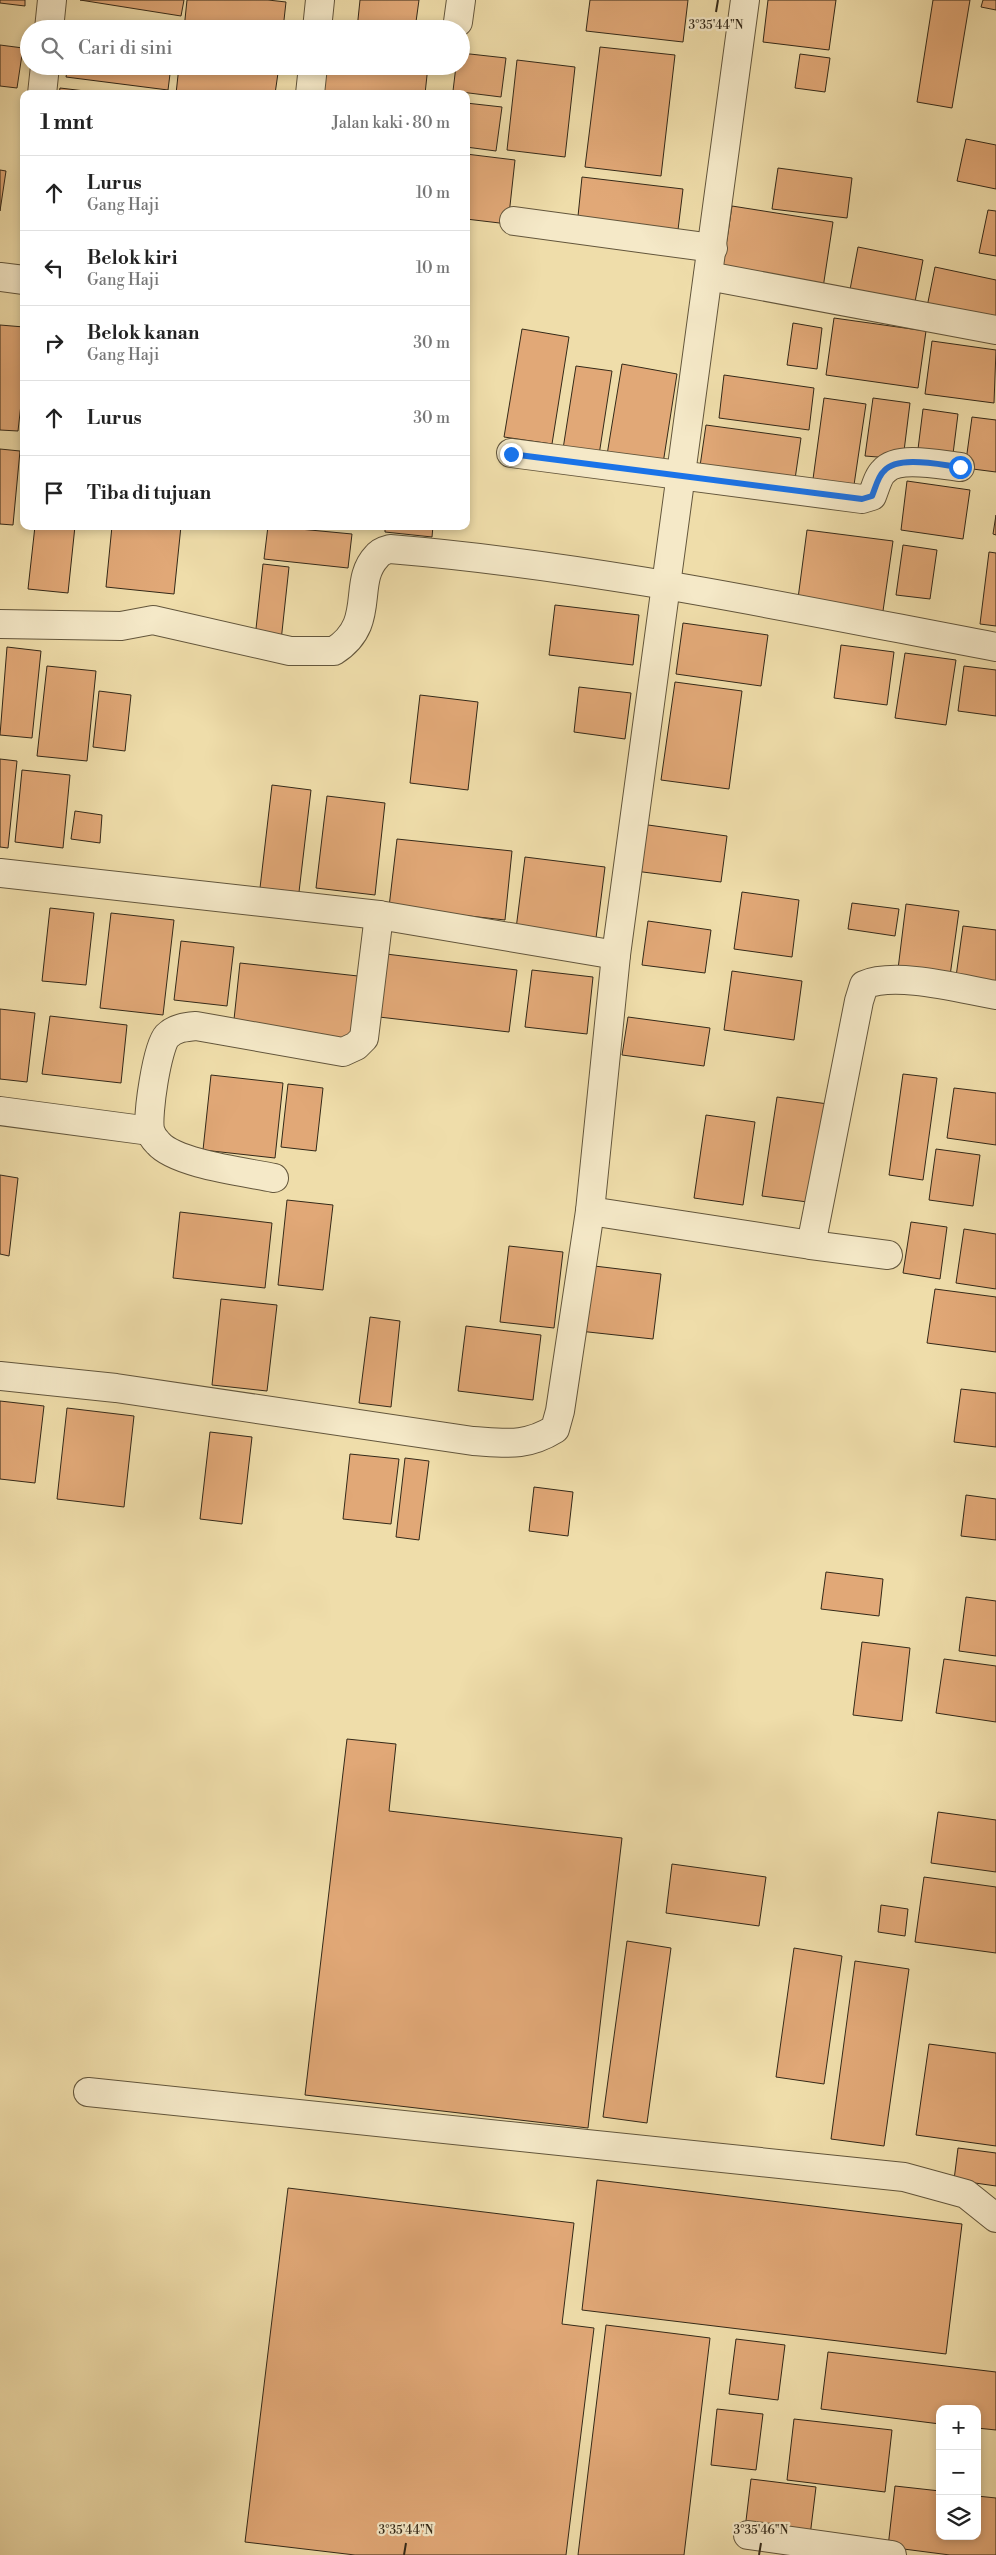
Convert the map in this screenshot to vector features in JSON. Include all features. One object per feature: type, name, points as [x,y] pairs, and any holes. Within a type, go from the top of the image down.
[{"type":"street","points":[[50,20],[52,0]]},
{"type":"street","points":[[318,20],[320,0]]},
{"type":"street","points":[[0,1376],[116,1388],[473,1441],[513,1443],[539,1440],[555,1429],[560,1411],[590,1211],[616,955],[683,476],[745,0]]},
{"type":"street","points":[[42,90],[44,75]]},
{"type":"street","points":[[310,90],[312,75]]},
{"type":"street","points":[[514,221],[713,248]]},
{"type":"street","points":[[708,276],[996,330]]},
{"type":"street","points":[[0,277],[20,279]]},
{"type":"street","points":[[511,454],[862,499],[872,496],[884,471],[897,464],[913,462],[960,467]]},
{"type":"street","points":[[0,624],[121,626],[153,620],[290,651],[334,652],[354,635],[362,610],[366,576],[377,555],[390,548],[530,563],[668,584],[996,647]]},
{"type":"street","points":[[0,873],[379,915],[616,955]]},
{"type":"street","points":[[274,1178],[184,1159],[158,1143],[150,1131],[156,1064],[167,1036],[180,1028],[196,1026],[343,1052],[356,1046],[364,1038],[379,915]]},
{"type":"street","points":[[811,1245],[859,1001],[864,985],[877,980],[896,979],[996,995]]},
{"type":"street","points":[[0,1111],[150,1131]]},
{"type":"street","points":[[590,1211],[888,1255]]},
{"type":"street","points":[[88,2092],[904,2177],[966,2194],[996,2218]]},
{"type":"street","points":[[748,2535],[892,2555]]},
{"type":"building","points":[[0,0],[25,0],[25,6],[0,3]]},
{"type":"building","points":[[80,0],[184,0],[181,16]]},
{"type":"building","points":[[187,0],[268,0],[286,2],[284,20],[185,20]]},
{"type":"building","points":[[360,0],[419,0],[416,20],[358,20]]},
{"type":"building","points":[[590,0],[688,0],[683,42],[586,31]]},
{"type":"building","points":[[768,0],[836,0],[829,50],[763,42]]},
{"type":"building","points":[[933,0],[970,0],[952,108],[917,102]]},
{"type":"building","points":[[983,0],[996,0],[996,10],[981,7]]},
{"type":"building","points":[[0,45],[20,48],[20,68],[17,88],[0,86]]},
{"type":"building","points":[[600,47],[675,55],[661,176],[585,167]]},
{"type":"building","points":[[470,54],[506,58],[501,97],[470,93],[470,90],[453,90],[455,75],[470,75]]},
{"type":"building","points":[[800,54],[830,58],[825,92],[795,88]]},
{"type":"building","points":[[517,60],[575,67],[565,157],[507,150]]},
{"type":"building","points":[[66,75],[170,75],[168,90],[66,77]]},
{"type":"building","points":[[178,75],[278,75],[276,90],[176,90]]},
{"type":"building","points":[[323,75],[427,75],[425,90],[321,90]]},
{"type":"building","points":[[60,88],[77,90],[60,90]]},
{"type":"building","points":[[470,103],[502,107],[496,151],[470,148]]},
{"type":"building","points":[[966,139],[996,145],[996,189],[957,181]]},
{"type":"building","points":[[470,154],[515,160],[508,224],[470,219]]},
{"type":"building","points":[[778,168],[852,178],[847,218],[772,209]]},
{"type":"building","points":[[0,170],[6,171],[0,211]]},
{"type":"building","points":[[582,177],[683,189],[677,238],[577,226]]},
{"type":"building","points":[[732,206],[833,222],[823,288],[722,272]]},
{"type":"building","points":[[988,210],[996,211],[996,256],[979,253]]},
{"type":"building","points":[[858,247],[923,260],[914,307],[849,295]]},
{"type":"building","points":[[935,267],[996,280],[996,321],[927,307]]},
{"type":"building","points":[[834,318],[926,331],[918,388],[826,375]]},
{"type":"building","points":[[793,323],[822,328],[817,369],[787,365]]},
{"type":"building","points":[[0,325],[20,327],[20,413],[18,431],[0,430]]},
{"type":"building","points":[[522,329],[569,337],[552,444],[504,437]]},
{"type":"building","points":[[932,341],[996,350],[994,403],[925,394]]},
{"type":"building","points":[[622,364],[677,374],[662,470],[606,461]]},
{"type":"building","points":[[576,366],[612,371],[599,455],[563,449]]},
{"type":"building","points":[[724,375],[814,388],[809,430],[719,418]]},
{"type":"building","points":[[824,398],[866,404],[854,485],[813,479]]},
{"type":"building","points":[[873,398],[910,403],[903,459],[865,456]]},
{"type":"building","points":[[923,409],[958,414],[953,454],[918,449]]},
{"type":"building","points":[[972,417],[996,420],[996,472],[965,468]]},
{"type":"building","points":[[706,425],[801,438],[794,486],[699,473]]},
{"type":"building","points":[[0,449],[20,451],[13,525],[0,524]]},
{"type":"building","points":[[907,481],[970,490],[963,539],[901,530]]},
{"type":"building","points":[[996,515],[996,535],[993,534]]},
{"type":"building","points":[[35,530],[75,530],[68,593],[28,589]]},
{"type":"building","points":[[112,530],[181,530],[174,594],[106,587]]},
{"type":"building","points":[[268,530],[310,530],[352,534],[348,568],[264,559]]},
{"type":"building","points":[[385,530],[433,530],[432,537],[385,532]]},
{"type":"building","points":[[807,530],[893,541],[882,618],[797,606]]},
{"type":"building","points":[[903,545],[937,550],[930,599],[896,595]]},
{"type":"building","points":[[989,552],[996,553],[996,626],[980,624]]},
{"type":"building","points":[[263,564],[289,567],[281,641],[255,638]]},
{"type":"building","points":[[555,605],[639,615],[633,665],[549,655]]},
{"type":"building","points":[[683,623],[768,635],[761,686],[676,674]]},
{"type":"building","points":[[841,645],[894,652],[887,705],[834,698]]},
{"type":"building","points":[[7,647],[41,651],[32,738],[0,735]]},
{"type":"building","points":[[905,653],[956,660],[946,725],[895,718]]},
{"type":"building","points":[[47,666],[96,671],[87,761],[37,756]]},
{"type":"building","points":[[964,666],[996,670],[996,716],[958,711]]},
{"type":"building","points":[[675,682],[742,691],[729,789],[661,780]]},
{"type":"building","points":[[579,687],[631,693],[625,739],[574,732]]},
{"type":"building","points":[[99,691],[131,695],[125,751],[93,747]]},
{"type":"building","points":[[420,695],[478,702],[468,790],[410,783]]},
{"type":"building","points":[[0,759],[17,761],[8,848],[0,847]]},
{"type":"building","points":[[22,770],[70,775],[63,848],[15,842]]},
{"type":"building","points":[[272,785],[311,790],[299,892],[260,888]]},
{"type":"building","points":[[327,796],[385,803],[375,895],[316,888]]},
{"type":"building","points":[[75,811],[102,815],[100,843],[71,839]]},
{"type":"building","points":[[641,824],[727,836],[721,882],[635,871]]},
{"type":"building","points":[[397,839],[512,851],[505,920],[389,907]]},
{"type":"building","points":[[525,857],[605,867],[596,938],[516,929]]},
{"type":"building","points":[[742,892],[799,900],[792,957],[734,949]]},
{"type":"building","points":[[852,903],[899,909],[895,936],[848,929]]},
{"type":"building","points":[[906,904],[959,911],[950,976],[898,969]]},
{"type":"building","points":[[50,908],[94,913],[86,985],[42,981]]},
{"type":"building","points":[[111,913],[174,920],[163,1015],[100,1008]]},
{"type":"building","points":[[648,921],[711,930],[705,973],[642,965]]},
{"type":"building","points":[[963,926],[996,930],[996,990],[955,984]]},
{"type":"building","points":[[181,941],[234,947],[227,1006],[174,1000]]},
{"type":"building","points":[[386,954],[517,970],[509,1032],[379,1017]]},
{"type":"building","points":[[240,963],[358,976],[351,1041],[233,1029]]},
{"type":"building","points":[[532,970],[593,977],[587,1034],[525,1027]]},
{"type":"building","points":[[732,971],[802,981],[794,1040],[724,1030]]},
{"type":"building","points":[[0,1009],[35,1013],[27,1082],[0,1079]]},
{"type":"building","points":[[50,1016],[127,1025],[121,1083],[42,1074]]},
{"type":"building","points":[[628,1017],[710,1028],[704,1066],[622,1055]]},
{"type":"building","points":[[903,1074],[937,1078],[923,1180],[889,1175]]},
{"type":"building","points":[[211,1075],[283,1083],[275,1158],[203,1150]]},
{"type":"building","points":[[288,1084],[323,1088],[316,1151],[281,1147]]},
{"type":"building","points":[[954,1088],[996,1093],[996,1145],[947,1138]]},
{"type":"building","points":[[777,1097],[828,1104],[815,1203],[762,1196]]},
{"type":"building","points":[[706,1115],[755,1122],[743,1205],[694,1198]]},
{"type":"building","points":[[936,1149],[980,1155],[973,1206],[929,1200]]},
{"type":"building","points":[[0,1175],[18,1178],[9,1256],[0,1254]]},
{"type":"building","points":[[287,1200],[333,1205],[323,1290],[278,1285]]},
{"type":"building","points":[[180,1212],[272,1223],[265,1288],[173,1278]]},
{"type":"building","points":[[911,1222],[947,1227],[940,1279],[903,1273]]},
{"type":"building","points":[[964,1229],[996,1234],[996,1289],[956,1283]]},
{"type":"building","points":[[509,1246],[563,1252],[554,1328],[500,1322]]},
{"type":"building","points":[[586,1265],[661,1274],[653,1339],[579,1331]]},
{"type":"building","points":[[935,1289],[996,1297],[996,1352],[927,1343]]},
{"type":"building","points":[[221,1299],[277,1305],[267,1391],[212,1385]]},
{"type":"building","points":[[370,1317],[400,1321],[391,1407],[359,1403]]},
{"type":"building","points":[[466,1326],[541,1335],[533,1400],[458,1391]]},
{"type":"building","points":[[961,1389],[996,1393],[996,1447],[954,1442]]},
{"type":"building","points":[[0,1401],[44,1406],[35,1483],[0,1479]]},
{"type":"building","points":[[67,1408],[134,1416],[124,1507],[57,1499]]},
{"type":"building","points":[[210,1432],[252,1437],[242,1524],[200,1519]]},
{"type":"building","points":[[350,1454],[399,1459],[391,1524],[343,1519]]},
{"type":"building","points":[[405,1458],[429,1461],[419,1540],[396,1537]]},
{"type":"building","points":[[534,1487],[573,1492],[568,1536],[529,1531]]},
{"type":"building","points":[[966,1495],[996,1499],[996,1540],[961,1536]]},
{"type":"building","points":[[826,1572],[883,1579],[879,1616],[821,1609]]},
{"type":"building","points":[[966,1597],[996,1601],[996,1656],[959,1651]]},
{"type":"building","points":[[862,1642],[910,1648],[902,1721],[853,1715]]},
{"type":"building","points":[[944,1659],[996,1666],[996,1722],[936,1713]]},
{"type":"building","points":[[347,1739],[396,1744],[389,1811],[622,1838],[588,2128],[305,2095]]},
{"type":"building","points":[[938,1812],[996,1820],[996,1872],[931,1863]]},
{"type":"building","points":[[672,1864],[766,1877],[759,1926],[666,1913]]},
{"type":"building","points":[[924,1877],[996,1887],[996,1953],[915,1942]]},
{"type":"building","points":[[881,1905],[908,1909],[905,1936],[878,1932]]},
{"type":"building","points":[[627,1941],[671,1948],[647,2123],[603,2117]]},
{"type":"building","points":[[794,1948],[842,1956],[824,2084],[776,2077]]},
{"type":"building","points":[[855,1961],[909,1969],[884,2146],[831,2139]]},
{"type":"building","points":[[929,2044],[996,2053],[996,2146],[916,2135]]},
{"type":"building","points":[[958,2148],[996,2153],[996,2186],[954,2180]]},
{"type":"building","points":[[597,2180],[962,2224],[946,2354],[582,2310]]},
{"type":"building","points":[[288,2188],[574,2223],[562,2324],[594,2328],[566,2555],[355,2555],[245,2542]]},
{"type":"building","points":[[606,2325],[710,2338],[684,2555],[578,2555]]},
{"type":"building","points":[[736,2339],[785,2345],[778,2400],[729,2394]]},
{"type":"building","points":[[828,2352],[996,2372],[996,2430],[981,2428],[981,2405],[936,2405],[936,2423],[821,2409]]},
{"type":"building","points":[[717,2409],[763,2414],[756,2470],[711,2465]]},
{"type":"building","points":[[794,2419],[892,2430],[885,2492],[787,2480]]},
{"type":"building","points":[[751,2479],[816,2487],[810,2536],[745,2529]]},
{"type":"building","points":[[895,2486],[936,2491],[936,2540],[981,2540],[981,2496],[996,2498],[996,2555],[950,2555],[888,2547]]},
{"type":"route","points":[[511,454],[862,499],[872,496],[884,471],[897,464],[913,462],[960,467]]}]
